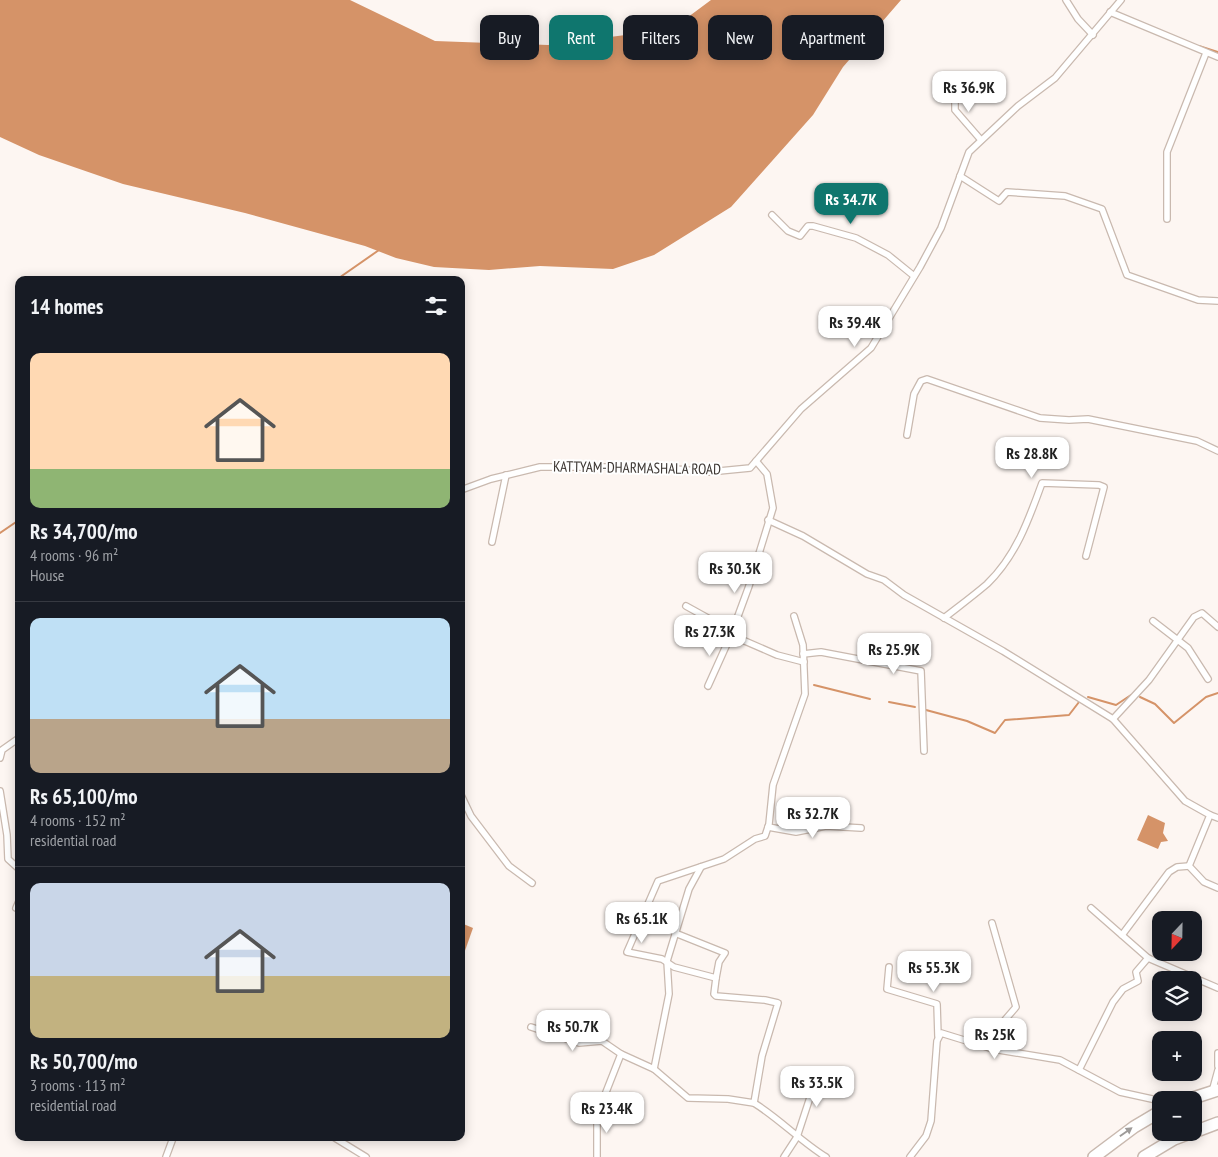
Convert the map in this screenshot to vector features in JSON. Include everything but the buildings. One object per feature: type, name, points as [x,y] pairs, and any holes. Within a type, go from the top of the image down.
[{"type":"highway","points":[[1202,1095],[1215,1091]]},
{"type":"highway","points":[[1094,1157],[1134,1127],[1152,1116]]},
{"type":"highway","points":[[1202,1129],[1218,1123]]},
{"type":"highway","points":[[1144,1157],[1171,1141]]},
{"type":"street","points":[[1066,0],[1078,19],[1093,35]]},
{"type":"street","name":"KATTYAM-DHARMASHALA ROAD","points":[[465,489],[506,475],[540,467],[652,467],[709,472],[750,468],[801,409],[871,348],[941,228],[969,152],[1018,106],[1055,78],[1074,53],[1093,35],[1121,0]]},
{"type":"street","points":[[1110,12],[1218,57]]},
{"type":"street","points":[[1167,219],[1167,152],[1206,53]]},
{"type":"street","points":[[955,85],[955,110],[981,140]]},
{"type":"street","points":[[960,176],[999,201],[1007,192],[1023,192],[1065,196],[1102,209],[1127,275],[1198,300],[1218,301]]},
{"type":"street","points":[[772,216],[794,235],[800,236],[808,226],[813,226],[856,238],[888,255],[914,276]]},
{"type":"street","points":[[907,434],[914,394],[921,381],[927,379],[1040,418],[1088,419],[1197,441],[1218,451]]},
{"type":"street","points":[[708,686],[732,634],[754,572],[773,508],[767,474],[756,461]]},
{"type":"street","points":[[492,542],[506,475]]},
{"type":"street","points":[[944,618],[988,583],[1011,555],[1027,526],[1042,483],[1081,484],[1104,487],[1086,556]]},
{"type":"street","points":[[768,520],[803,536],[867,574],[884,580],[904,595],[1113,719],[1185,801],[1218,818]]},
{"type":"street","points":[[686,606],[732,634],[778,655],[804,662]]},
{"type":"street","points":[[1113,719],[1149,680],[1194,617],[1202,613],[1218,627]]},
{"type":"street","points":[[716,978],[674,967],[667,961],[627,952],[658,880],[724,858],[765,836],[768,827],[773,785],[805,694],[803,654],[794,616]]},
{"type":"street","points":[[1153,621],[1188,648],[1208,679]]},
{"type":"street","points":[[803,654],[821,652],[921,671],[924,751]]},
{"type":"street","points":[[0,758],[1,749],[15,740]]},
{"type":"street","points":[[0,791],[7,835],[8,859],[15,865]]},
{"type":"street","points":[[465,803],[471,816],[509,866],[532,883]]},
{"type":"street","points":[[1189,866],[1210,815]]},
{"type":"street","points":[[768,827],[796,832],[826,826],[861,828]]},
{"type":"street","points":[[654,1069],[669,994],[667,961],[692,881],[702,866]]},
{"type":"street","points":[[1189,866],[1204,882],[1218,888]]},
{"type":"street","points":[[1122,935],[1169,872],[1177,867],[1189,866]]},
{"type":"street","points":[[1091,908],[1148,958],[1218,988]]},
{"type":"street","points":[[992,923],[1016,1007],[1004,1021],[993,1049]]},
{"type":"street","points":[[675,933],[725,952],[719,962],[714,994],[716,996],[766,1000],[778,1003],[762,1056],[754,1103]]},
{"type":"street","points":[[1079,1070],[1113,1002],[1123,989],[1138,981],[1136,972],[1148,958]]},
{"type":"street","points":[[889,967],[887,989],[937,1004],[938,1036],[931,1121],[926,1136],[910,1157]]},
{"type":"street","points":[[531,1027],[579,1043],[602,1041],[621,1054],[654,1069],[688,1098],[728,1099],[754,1103],[773,1114],[797,1136],[826,1157]]},
{"type":"street","points":[[938,1036],[941,1033],[993,1049],[1049,1056],[1120,1092],[1152,1099]]},
{"type":"street","points":[[1218,1053],[1218,1066]]},
{"type":"street","points":[[597,1157],[597,1115],[621,1054]]},
{"type":"street","points":[[1215,1091],[1218,1070]]},
{"type":"street","points":[[784,1157],[797,1136],[818,1072]]},
{"type":"street","points":[[166,1157],[172,1141]]},
{"type":"street","points":[[340,1141],[366,1157]]},
{"type":"shaded area","points":[[0,0],[350,0],[435,41],[480,43],[480,60],[539,60],[539,45],[549,45],[549,60],[613,60],[613,37],[623,35],[623,60],[698,60],[698,15],[691,15],[711,0],[901,0],[884,20],[884,15],[782,15],[782,60],[849,60],[813,115],[731,207],[654,255],[613,269],[540,266],[489,270],[434,267],[396,258],[365,246],[245,213],[123,184],[39,155],[0,137]]},
{"type":"shaded area","points":[[1148,815],[1165,823],[1163,833],[1168,841],[1161,842],[1158,849],[1137,840]]},
{"type":"shaded area","points":[[465,925],[473,928],[465,951]]},
{"type":"waterway","points":[[1199,46],[1218,52]]},
{"type":"waterway","points":[[342,276],[379,250]]},
{"type":"waterway","points":[[0,533],[15,523]]},
{"type":"waterway","points":[[814,685],[870,699]]},
{"type":"waterway","points":[[1140,697],[1155,704],[1174,723],[1206,697],[1218,693]]},
{"type":"waterway","points":[[1088,697],[1116,705],[1131,695]]},
{"type":"waterway","points":[[889,702],[915,707]]},
{"type":"waterway","points":[[926,710],[967,721],[995,733],[1005,720],[1069,715],[1079,702]]}]
